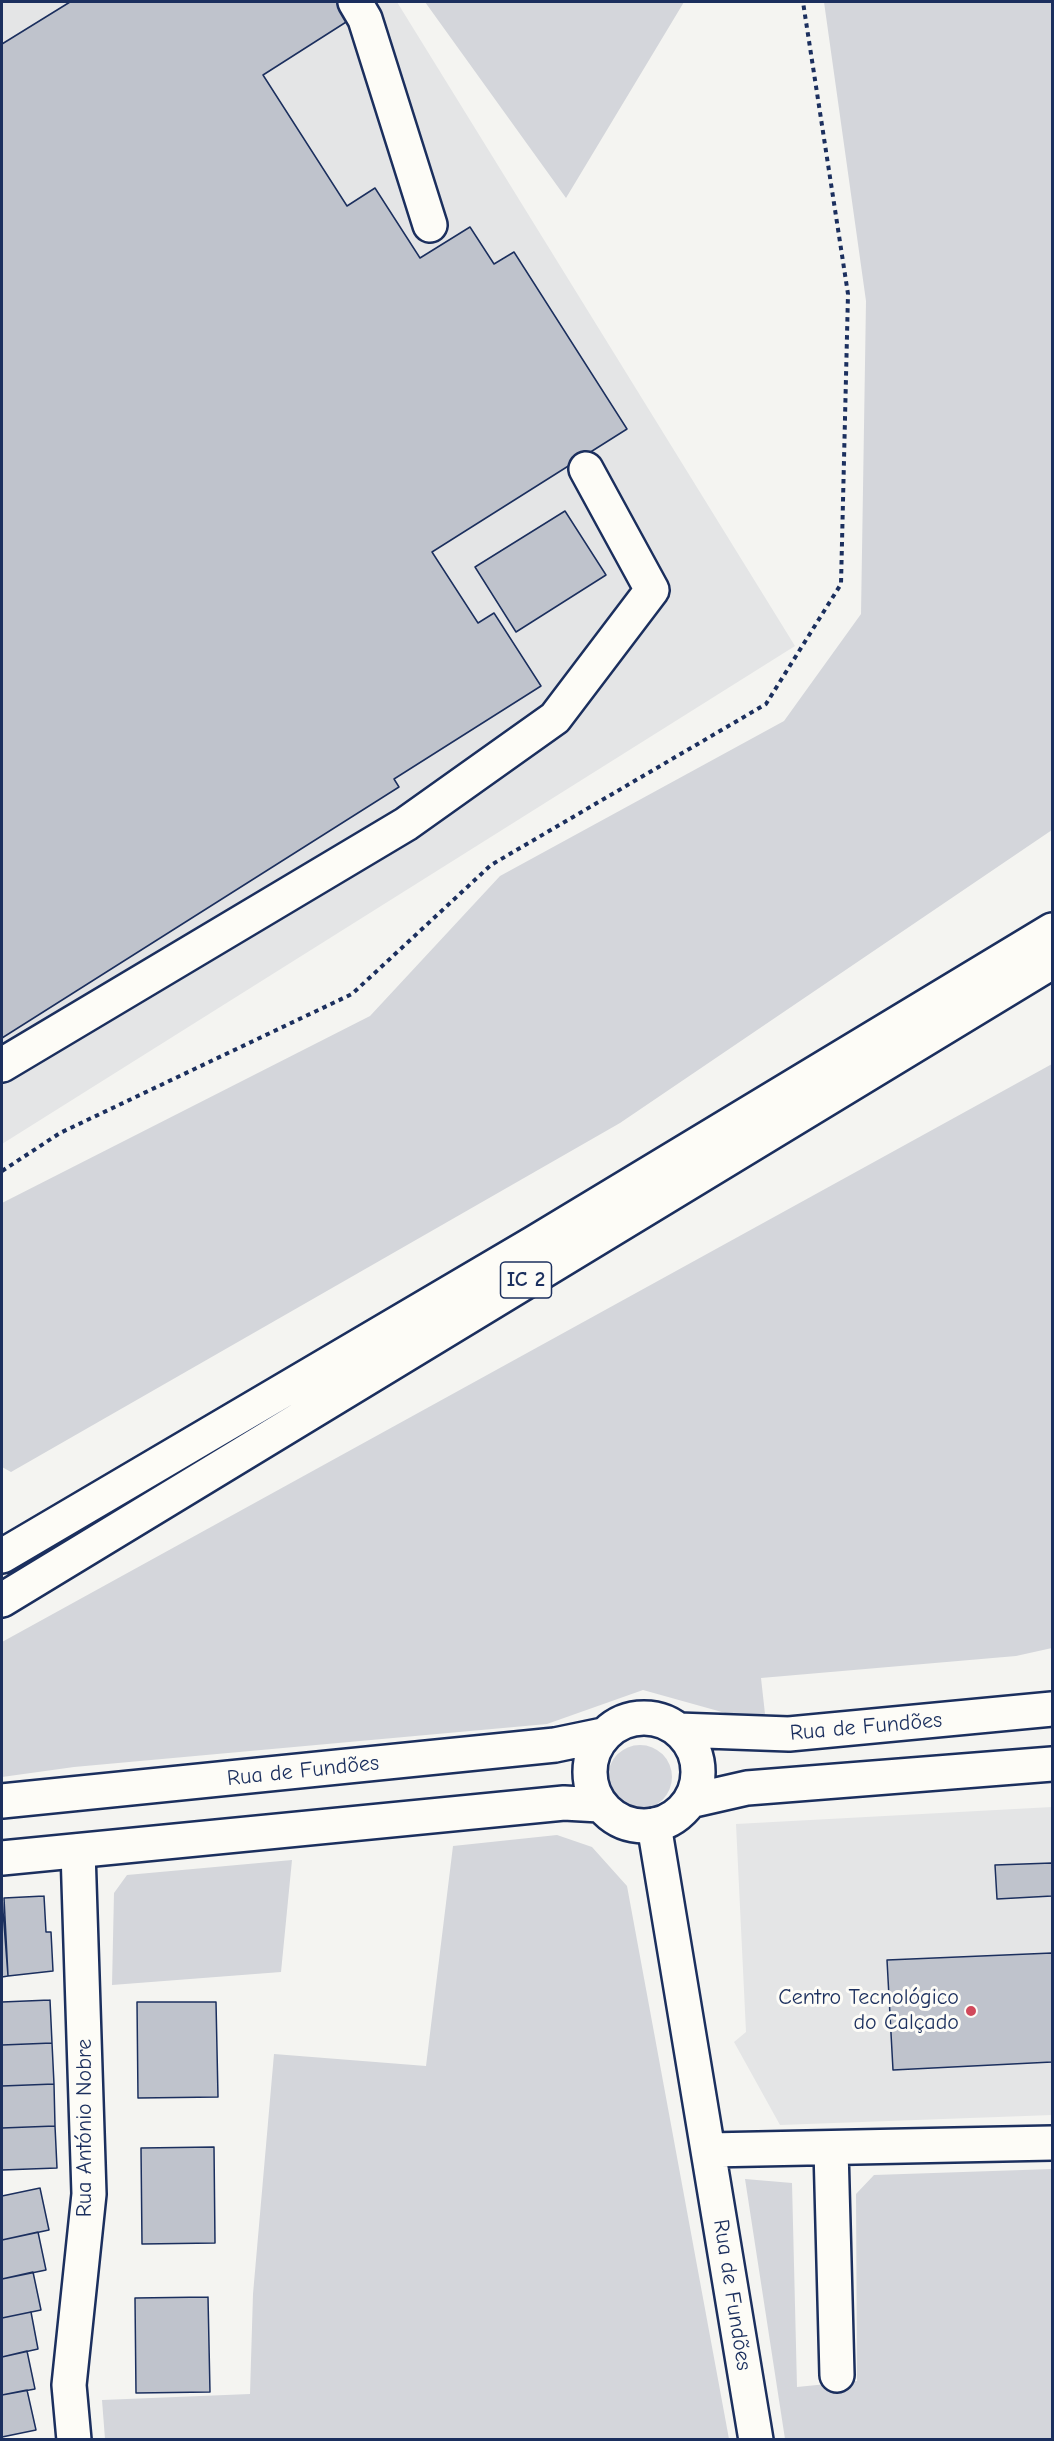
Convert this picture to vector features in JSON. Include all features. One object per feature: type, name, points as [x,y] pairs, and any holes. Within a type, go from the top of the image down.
[{"type":"main road","points":[[355,2],[365,19],[430,225]]},
{"type":"main road","points":[[2,1065],[406,824],[555,718],[652,590],[586,469]]},
{"type":"main road","name":"IC 2","points":[[2,1556],[534,1243],[1053,930]]},
{"type":"main road","name":"IC 2","points":[[2,1600],[1053,962]]},
{"type":"main road","name":"Rua de Fundões","points":[[2,1801],[555,1745],[603,1736],[616,1725],[632,1719],[648,1718],[664,1721],[678,1730],[789,1734],[1053,1709]]},
{"type":"main road","points":[[603,1736],[593,1751],[589,1769],[592,1788],[600,1805],[611,1816],[625,1823],[654,1825],[681,1812],[697,1787],[696,1756],[689,1742],[678,1730]]},
{"type":"main road","points":[[690,1801],[747,1788],[1053,1764]]},
{"type":"main road","points":[[2,1858],[564,1803],[600,1805]]},
{"type":"main road","name":"Rua de Fundões","points":[[654,1825],[756,2439]]},
{"type":"main road","name":"Rua António Nobre","points":[[74,2439],[69,2385],[89,2194],[78,1851]]},
{"type":"main road","points":[[709,2150],[1053,2143]]},
{"type":"main road","points":[[831,2149],[837,2375]]},
{"type":"shaded area","points":[[2,2],[397,2],[795,646],[2,1144]]},
{"type":"shaded area","points":[[425,2],[684,2],[566,198]]},
{"type":"shaded area","points":[[824,2],[1052,2],[1052,830],[620,1123],[11,1472],[2,1467],[2,1203],[370,1016],[500,876],[784,721],[861,614],[866,301]]},
{"type":"shaded area","points":[[1052,1064],[1052,1648],[1016,1656],[761,1678],[765,1714],[729,1714],[643,1690],[547,1724],[74,1767],[2,1777],[2,1642]]},
{"type":"shaded area","points":[[634,1745],[646,1745],[663,1754],[670,1765],[672,1777],[670,1789],[663,1800],[646,1809],[634,1809],[622,1804],[613,1795],[608,1783],[608,1771],[613,1759],[622,1750]]},
{"type":"shaded area","name":"Centro Tecnológico do Calçado","points":[[1052,1807],[1052,2115],[780,2125],[734,2042],[746,2032],[736,1824]]},
{"type":"shaded area","points":[[557,1835],[592,1847],[627,1886],[729,2439],[105,2439],[102,2400],[250,2394],[253,2294],[274,2054],[426,2066],[453,1846]]},
{"type":"shaded area","points":[[292,1860],[281,1972],[112,1985],[114,1893],[127,1875]]},
{"type":"shaded area","points":[[1052,2169],[1052,2439],[785,2439],[745,2179],[792,2183],[797,2387],[857,2381],[856,2194],[874,2175]]},
{"type":"building","points":[[70,2],[344,2],[354,17],[263,75],[347,206],[375,188],[420,258],[470,227],[494,264],[514,252],[627,429],[432,552],[478,623],[494,613],[541,686],[394,779],[399,787],[2,1038],[2,44]]},
{"type":"building","points":[[565,511],[606,575],[516,632],[475,567]]},
{"type":"building","points":[[1052,1863],[1052,1896],[997,1899],[995,1865]]},
{"type":"building","points":[[44,1896],[46,1932],[51,1932],[53,1971],[8,1976],[4,1898]]},
{"type":"building","points":[[2,1898],[8,1976],[2,1977]]},
{"type":"building","name":"Centro Tecnológico do Calçado","points":[[1052,1953],[1052,2062],[893,2070],[887,1960]]},
{"type":"building","points":[[50,2000],[52,2043],[2,2045],[2,2002]]},
{"type":"building","points":[[137,2002],[216,2002],[218,2097],[138,2098]]},
{"type":"building","points":[[52,2043],[54,2084],[2,2086],[2,2045]]},
{"type":"building","points":[[54,2084],[55,2126],[2,2128],[2,2086]]},
{"type":"building","points":[[55,2126],[57,2168],[2,2170],[2,2128]]},
{"type":"building","points":[[214,2147],[215,2243],[142,2244],[141,2148]]},
{"type":"building","points":[[40,2188],[49,2230],[2,2240],[2,2196]]},
{"type":"building","points":[[38,2232],[46,2270],[2,2279],[2,2240]]},
{"type":"building","points":[[33,2272],[41,2310],[2,2318],[2,2279]]},
{"type":"building","points":[[208,2297],[210,2392],[136,2393],[135,2298]]},
{"type":"building","points":[[31,2312],[38,2349],[2,2357],[2,2318]]},
{"type":"building","points":[[27,2351],[35,2389],[2,2395],[2,2357]]},
{"type":"building","points":[[27,2390],[36,2430],[2,2437],[2,2395]]},
{"type":"place","name":"Centro Tecnológico do Calçado","points":[[971,2011]]}]
